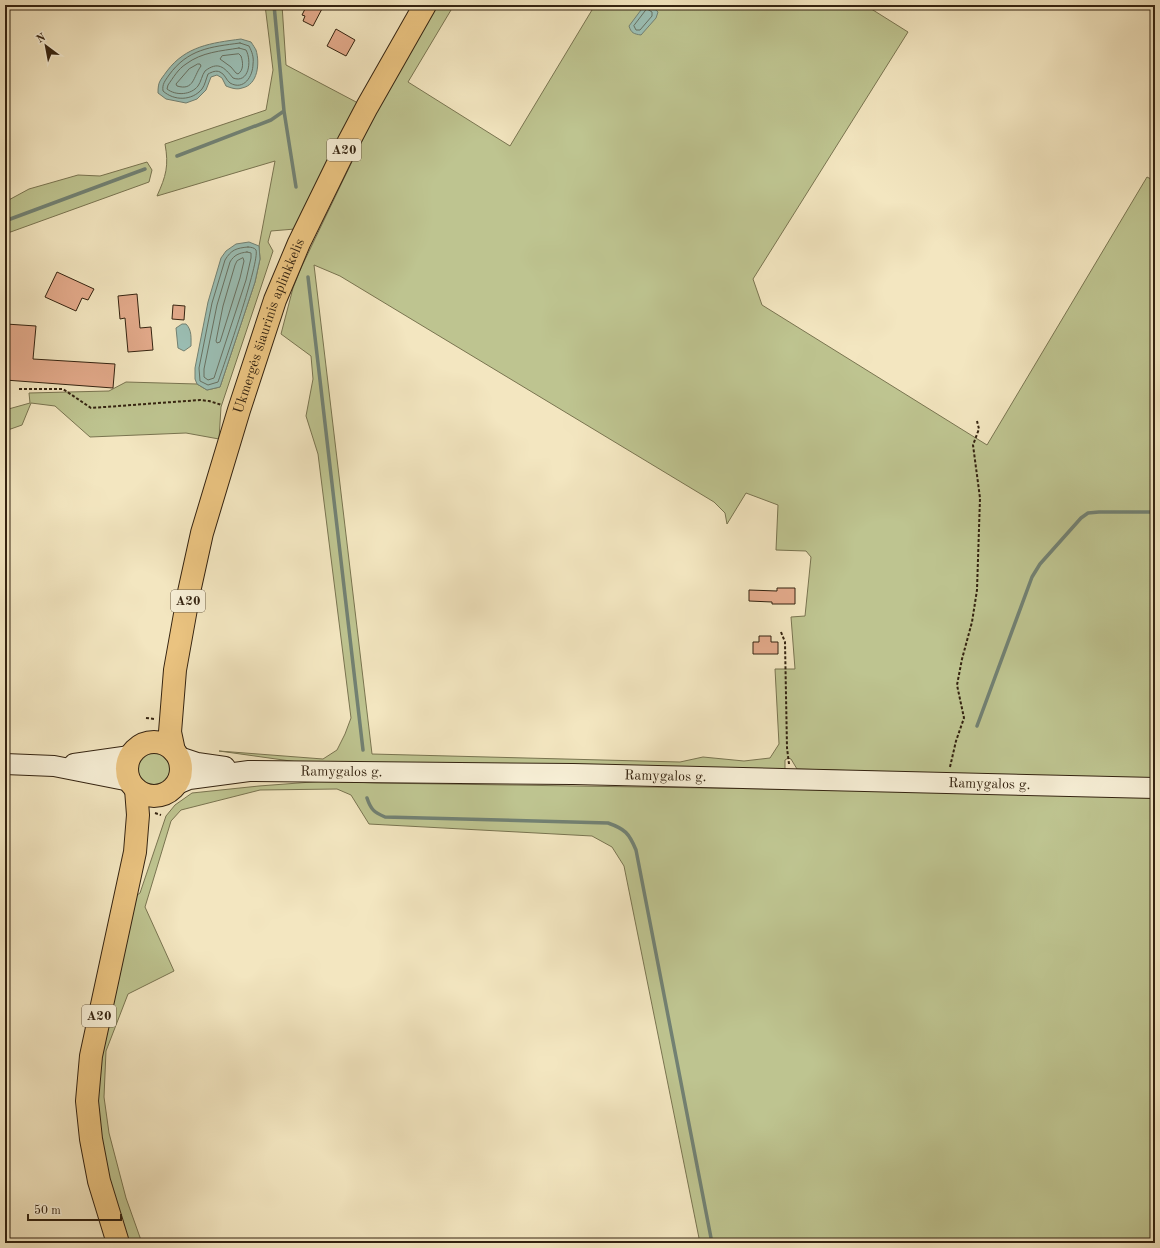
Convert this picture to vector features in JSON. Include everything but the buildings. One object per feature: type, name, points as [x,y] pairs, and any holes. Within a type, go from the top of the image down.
[{"type":"highway","name":"Ukmergės šiaurinis aplinkkelis","points":[[177,754],[170,732],[175,670],[189,592],[202,533],[239,410],[275,300],[299,243],[350,138],[425,5]]},
{"type":"highway","name":"Ukmergės šiaurinis aplinkkelis","points":[[139,749],[175,670]]},
{"type":"highway","points":[[139,749],[157,742],[166,744],[177,754]]},
{"type":"highway","name":"A20","points":[[118,1243],[99,1181],[91,1139],[87,1102],[91,1056],[135,852],[138,815],[133,785],[127,768],[139,749]]},
{"type":"highway","name":"A20","points":[[135,852],[149,818],[165,802],[180,777],[181,764],[177,754]]},
{"type":"highway","points":[[133,785],[148,795],[156,796],[165,802]]},
{"type":"main road","points":[[5,764],[54,766],[104,760],[139,749]]},
{"type":"main road","points":[[177,754],[197,763],[249,771]]},
{"type":"main road","points":[[54,766],[133,785]]},
{"type":"main road","name":"Ramygalos g.","points":[[165,802],[189,779],[249,771],[573,774],[1155,788]]},
{"type":"path","points":[[19,389],[63,390],[91,408],[209,400],[239,410]]},
{"type":"path","points":[[946,784],[956,741],[964,718],[957,685],[972,622],[977,590],[980,498],[973,445],[979,429],[977,421]]},
{"type":"path","points":[[781,632],[785,642],[787,748],[790,780]]},
{"type":"path","points":[[146,718],[149,714]]},
{"type":"green space","points":[[265,5],[282,5],[286,65],[358,103],[295,229],[271,231],[268,242],[273,251],[221,407],[219,439],[186,433],[90,437],[55,406],[31,403],[22,425],[5,431],[5,410],[30,403],[29,393],[109,391],[126,382],[197,384],[207,390],[220,387],[255,282],[260,259],[259,246],[275,161],[157,196],[163,183],[167,165],[165,144],[266,110],[273,70]]},
{"type":"green space","points":[[437,5],[454,5],[408,82],[510,146],[595,5],[865,5],[908,32],[753,279],[762,305],[987,445],[1147,177],[1155,181],[1155,780],[797,769],[791,759],[788,758],[785,760],[785,769],[780,772],[312,764],[219,751],[323,759],[337,750],[351,718],[318,454],[306,416],[313,379],[311,356],[281,334],[293,288],[301,268],[371,122]],"holes":[[[314,265],[340,276],[714,502],[725,513],[727,524],[746,493],[778,505],[776,550],[806,551],[811,557],[805,616],[791,617],[795,669],[775,669],[779,744],[770,758],[744,761],[703,757],[680,762],[372,754]]]},
{"type":"green space","points":[[147,162],[152,170],[149,182],[5,234],[5,202],[29,189],[78,175],[100,176]]},
{"type":"green space","points":[[158,751],[167,756],[171,762],[171,776],[167,782],[158,787],[150,787],[141,782],[137,776],[136,765],[141,756],[147,752]]},
{"type":"green space","points":[[325,781],[971,792],[1155,797],[1155,1243],[700,1243],[624,866],[612,847],[592,836],[369,824],[351,795],[337,789],[260,790],[181,810],[171,821],[145,907],[174,971],[128,994],[106,1051],[104,1097],[109,1133],[126,1198],[142,1243],[127,1243],[104,1169],[96,1079],[133,898],[140,893],[166,816],[175,805],[192,793]]},
{"type":"water","points":[[644,6],[651,7],[658,12],[656,18],[641,35],[633,33],[629,26]]},
{"type":"water","points":[[241,39],[251,42],[256,50],[258,67],[252,83],[238,89],[228,87],[222,78],[217,75],[211,77],[206,90],[197,99],[186,103],[166,99],[158,93],[158,86],[161,79],[182,56],[209,44]]},
{"type":"water","points":[[249,242],[259,246],[260,259],[255,282],[220,387],[207,390],[197,384],[195,379],[195,368],[208,302],[221,258],[226,251],[236,244]]},
{"type":"water","points":[[182,324],[186,324],[188,326],[191,337],[191,346],[184,351],[178,348],[176,328]]},
{"type":"waterway","points":[[274,5],[284,111],[296,187]]},
{"type":"waterway","points":[[177,156],[271,120],[284,111]]},
{"type":"waterway","points":[[5,221],[145,169]]},
{"type":"waterway","points":[[308,277],[363,750]]},
{"type":"waterway","points":[[977,726],[1032,577],[1040,564],[1081,518],[1088,513],[1155,512]]},
{"type":"waterway","points":[[367,798],[373,810],[385,817],[608,823],[619,827],[626,832],[636,850],[712,1243]]}]
